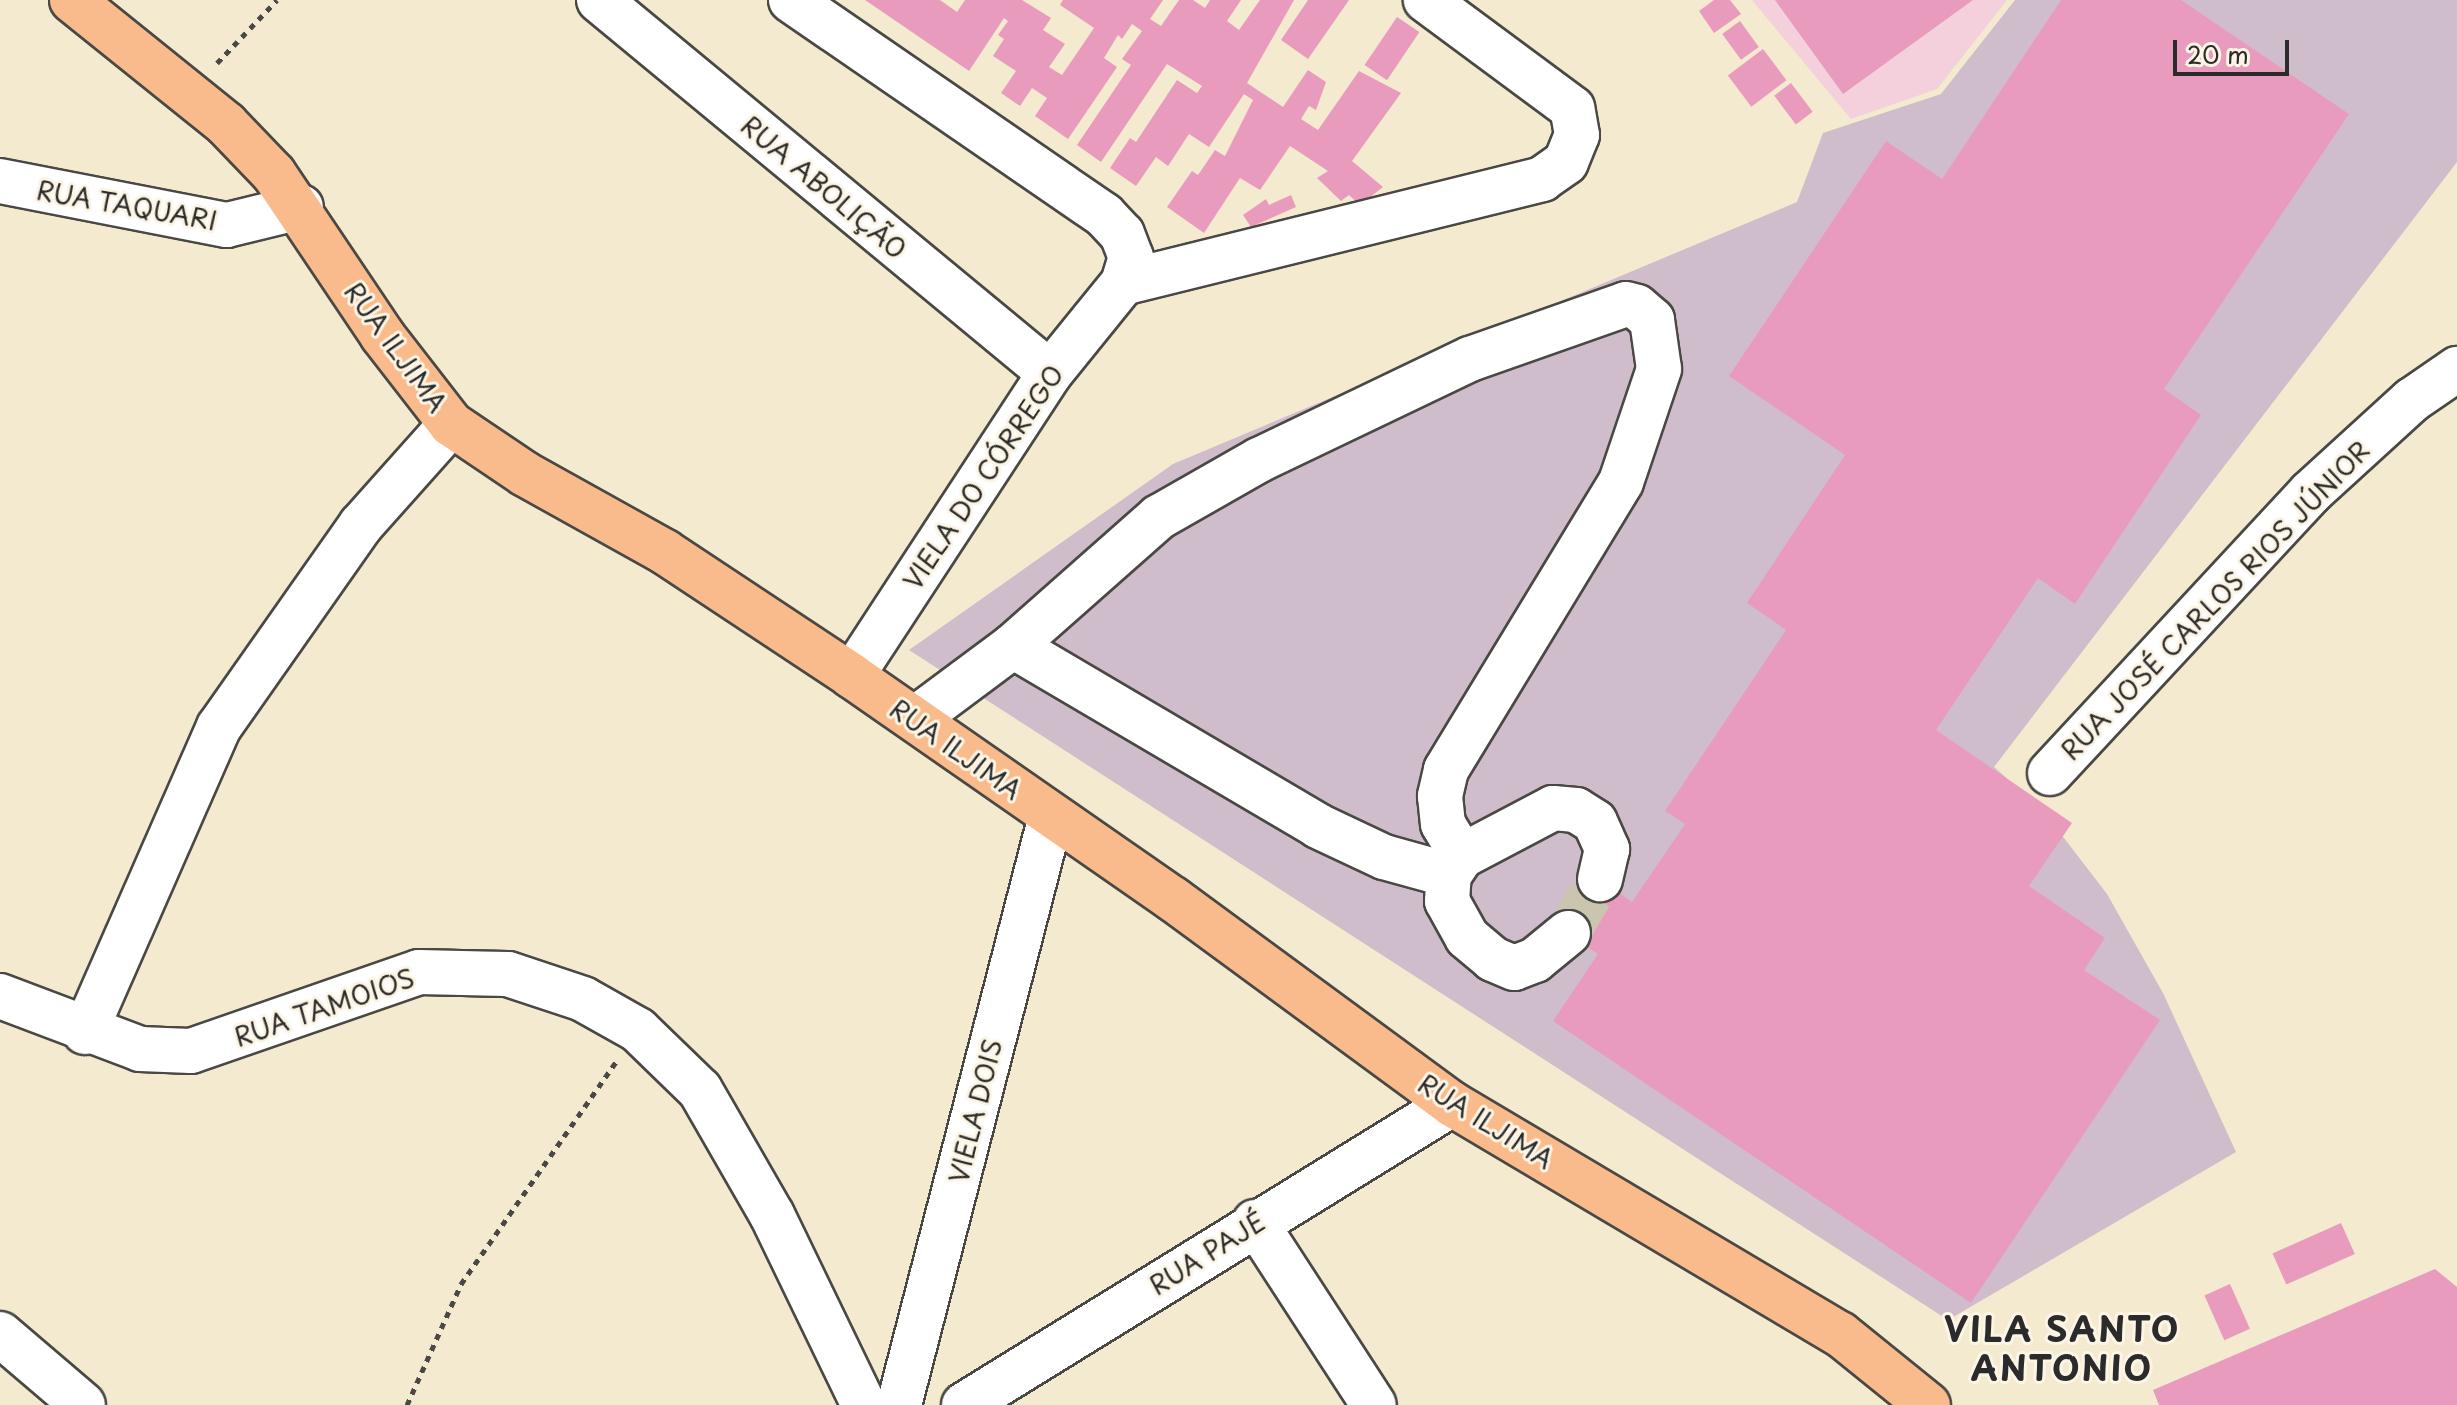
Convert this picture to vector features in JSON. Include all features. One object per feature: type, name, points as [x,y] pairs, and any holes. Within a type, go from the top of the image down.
[{"type":"main road","name":"RUA ILJIMA","points":[[72,0],[226,124],[301,207],[382,335],[451,424],[525,474],[665,552],[852,676],[1173,899],[1452,1104],[1840,1334],[1928,1405]]},
{"type":"street","name":"RUA ABOLIÇÃO","points":[[599,0],[1050,373]]},
{"type":"street","points":[[791,0],[1104,215],[1122,234],[1131,257],[1123,283]]},
{"type":"street","points":[[1123,283],[1542,179],[1566,162],[1577,135],[1572,108],[1426,0]]},
{"type":"street","name":"RUA TAQUARI","points":[[0,181],[227,225],[301,207]]},
{"type":"street","name":"VIELA DO CÓRREGO","points":[[852,676],[1050,373],[1123,283]]},
{"type":"street","points":[[915,719],[1013,646],[1159,517],[1259,460],[1470,359],[1626,304],[1637,307],[1652,320],[1659,369],[1621,482],[1446,770],[1440,796],[1443,824],[1456,865],[1447,901],[1467,937],[1493,959],[1514,968],[1535,960],[1568,933]]},
{"type":"street","name":"RUA JOSÉ CARLOS RIOS JÚNIOR","points":[[2050,773],[2310,493],[2412,400],[2457,369]]},
{"type":"street","points":[[85,1032],[219,727],[361,525],[451,424]]},
{"type":"street","points":[[1013,646],[1318,826],[1384,857],[1456,865],[1553,808],[1576,810],[1595,822],[1604,837],[1600,879]]},
{"type":"street","name":"VIELA DOIS","points":[[899,1405],[1051,816]]},
{"type":"street","name":"RUA TAMOIOS","points":[[0,996],[85,1032],[140,1049],[191,1051],[419,972],[508,974],[583,999],[638,1030],[700,1090],[772,1215],[864,1405]]},
{"type":"street","name":"RUA PAJÉ","points":[[964,1405],[1255,1222],[1452,1104]]},
{"type":"street","points":[[1255,1222],[1374,1405]]},
{"type":"street","points":[[0,1334],[83,1405]]},
{"type":"path","points":[[188,92],[277,0]]},
{"type":"path","points":[[407,1405],[461,1284],[638,1030]]},
{"type":"shaded area","points":[[1752,0],[2007,0],[1937,89],[1851,119]]},
{"type":"shaded area","points":[[2015,0],[2457,0],[2457,162],[1994,767],[2041,808],[2107,894],[2163,993],[2236,1152],[1948,1320],[909,650],[1173,464],[1797,202],[1823,133],[1941,94]]},
{"type":"building","points":[[865,0],[940,0],[957,12],[965,0],[1022,0],[1051,18],[1043,30],[1065,44],[1049,67],[1062,75],[1094,28],[1060,5],[1063,0],[1163,0],[1150,19],[1161,26],[1179,0],[1193,0],[1205,8],[1210,0],[1241,0],[1227,21],[1239,30],[1260,0],[1294,0],[1247,83],[1283,107],[1308,70],[1326,82],[1316,110],[1309,106],[1301,119],[1318,130],[1359,71],[1401,93],[1352,161],[1383,187],[1360,205],[1349,195],[1341,201],[1317,178],[1328,171],[1290,146],[1260,190],[1240,178],[1204,233],[1167,207],[1192,171],[1198,175],[1215,150],[1225,156],[1253,100],[1244,94],[1209,147],[1189,134],[1168,166],[1156,157],[1136,186],[1110,168],[1130,138],[1136,142],[1177,80],[1197,93],[1202,86],[1167,64],[1101,162],[1077,145],[1131,65],[1122,59],[1142,31],[1132,24],[1122,39],[1118,35],[1104,58],[1117,67],[1068,139],[1035,116],[1047,98],[1032,88],[1020,106],[1001,93],[1016,71],[993,56],[1004,39],[998,35],[1008,21],[1004,18],[969,71]]},
{"type":"building","points":[[1308,0],[1349,0],[1308,59],[1281,40]]},
{"type":"building","points":[[1714,0],[1730,0],[1741,14],[1714,33],[1699,11]]},
{"type":"building","points":[[1775,0],[1973,0],[1843,94]]},
{"type":"building","points":[[2061,0],[2181,0],[2349,114],[2164,389],[2201,415],[2075,604],[2038,578],[1936,730],[2072,823],[2029,886],[2105,938],[2084,970],[2160,1020],[1971,1303],[1553,1021],[1598,954],[1555,926],[1591,873],[1632,902],[1685,824],[1665,811],[1786,630],[1747,603],[1845,455],[1729,376],[1886,141],[1942,179]]},
{"type":"building","points":[[1397,17],[1419,32],[1387,80],[1365,65]]},
{"type":"building","points":[[1740,21],[1759,47],[1741,60],[1722,34]]},
{"type":"building","points":[[1763,49],[1786,80],[1751,107],[1728,75]]},
{"type":"building","points":[[1791,83],[1813,112],[1796,124],[1774,96]]},
{"type":"building","points":[[1291,195],[1296,207],[1251,227],[1243,215],[1266,199],[1269,205]]},
{"type":"building","points":[[2341,1223],[2355,1254],[2286,1285],[2272,1254]]},
{"type":"building","points":[[2435,1269],[2457,1287],[2457,1405],[2159,1405],[2153,1390]]},
{"type":"building","points":[[2230,1284],[2250,1329],[2224,1340],[2204,1295]]},
{"type":"tunnel","points":[[1568,933],[1600,879]]},
{"type":"district","name":"VILA SANTO ANTONIO","points":[[2062,1348]]}]
